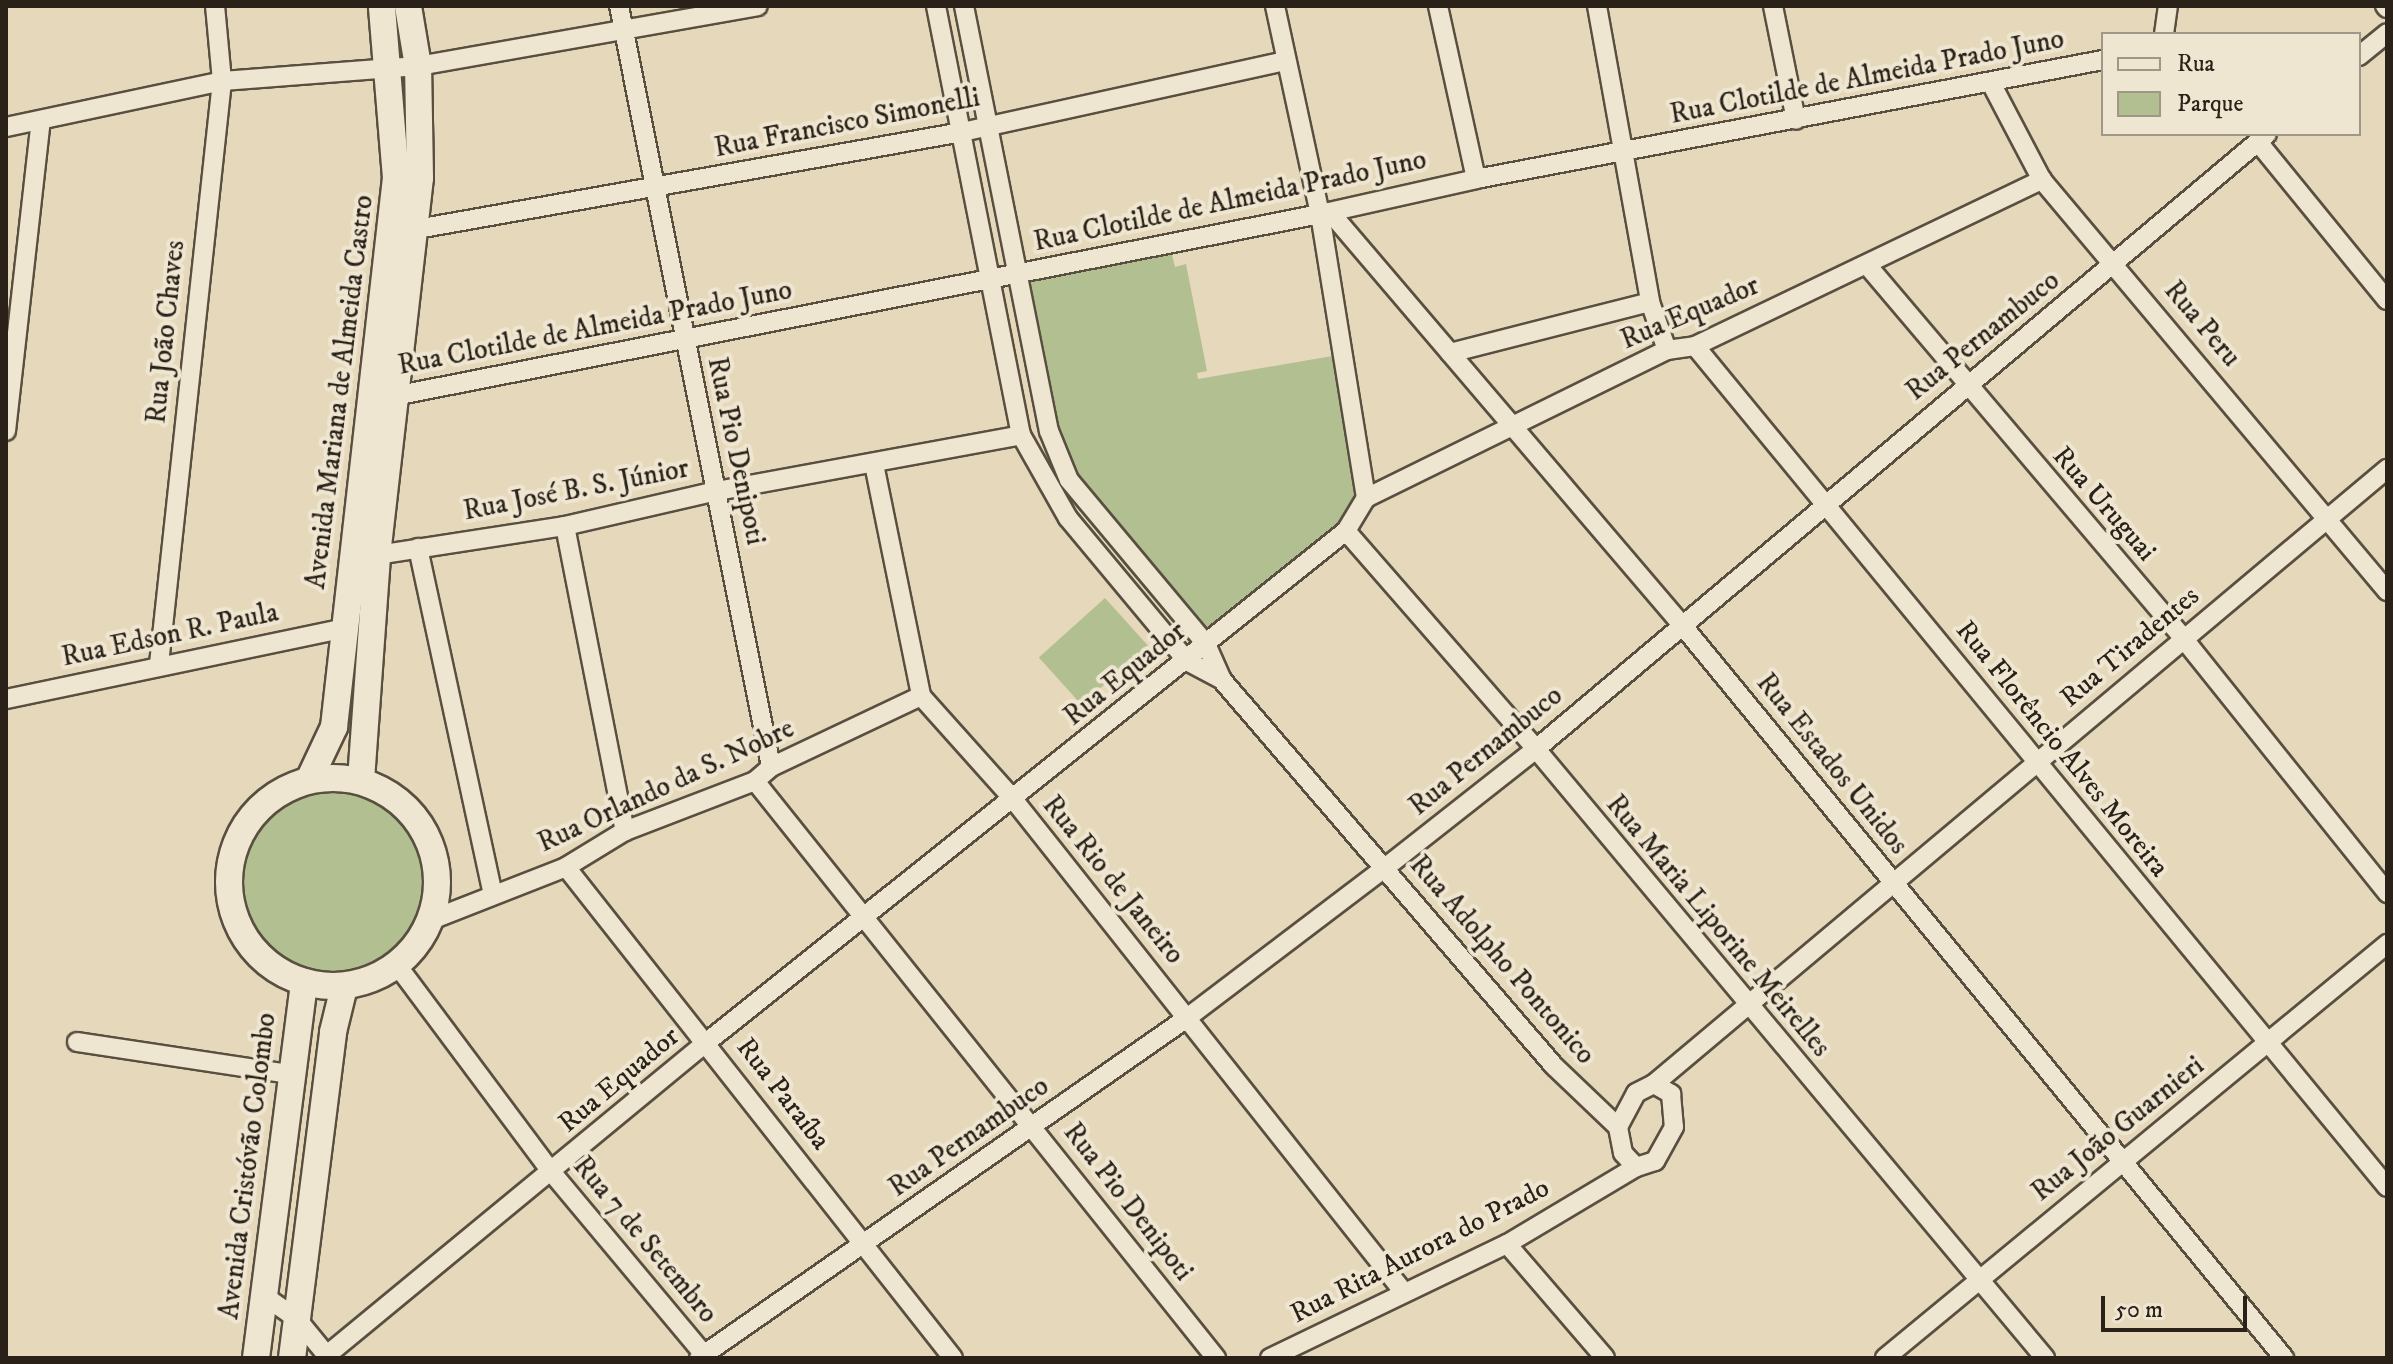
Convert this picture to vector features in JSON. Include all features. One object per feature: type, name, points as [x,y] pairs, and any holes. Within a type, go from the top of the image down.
[{"type":"main road","name":"Avenida Mariana de Almeida Castro","points":[[309,780],[334,727],[396,178],[382,6]]},
{"type":"main road","name":"Avenida Mariana de Almeida Castro","points":[[361,780],[377,555],[417,229],[418,66],[408,6]]},
{"type":"main road","points":[[309,780],[361,780],[389,794],[427,836],[436,863],[431,920],[397,965],[344,987],[304,982],[264,962],[246,941],[233,915],[228,887],[231,858],[258,808],[281,791],[309,780]]},
{"type":"main road","name":"Avenida Cristóvão Colombo","points":[[256,1358],[288,1074],[304,982]]},
{"type":"main road","points":[[292,1358],[333,1032],[344,987]]},
{"type":"street","name":"Rua João Chaves","points":[[159,664],[222,81],[215,6]]},
{"type":"street","name":"Rua Pio Denipoti","points":[[619,6],[683,341],[717,491],[771,767]]},
{"type":"street","points":[[6,127],[222,81],[389,65],[418,66],[624,33],[758,6]]},
{"type":"street","name":"Rua Adolpho Pontonico","points":[[936,6],[1021,435],[1068,518],[1187,661],[1222,680]]},
{"type":"street","name":"Rua Adolpho Pontonico","points":[[964,6],[1015,274],[1049,431],[1069,480],[1206,644],[1222,680],[1554,1066],[1618,1127]]},
{"type":"street","points":[[1275,6],[1284,61],[1325,213],[1366,498]]},
{"type":"street","points":[[1438,6],[1476,179]]},
{"type":"street","points":[[1597,6],[1626,151],[1650,302],[1667,350]]},
{"type":"street","points":[[1773,6],[1796,120]]},
{"type":"street","points":[[2165,32],[2168,6]]},
{"type":"street","points":[[2361,54],[2387,33]]},
{"type":"street","points":[[945,55],[971,51]]},
{"type":"street","name":"Rua Clotilde de Almeida Prado Juno","points":[[370,401],[1325,213],[1476,179],[2101,60]]},
{"type":"street","name":"Rua Francisco Simonelli","points":[[417,229],[962,132],[1284,61]]},
{"type":"street","name":"Rua Peru","points":[[1991,83],[2042,180],[2329,518],[2387,591]]},
{"type":"street","points":[[6,431],[41,121]]},
{"type":"street","points":[[2262,138],[2387,300]]},
{"type":"street","name":"Rua Pernambuco","points":[[703,1357],[1187,1018],[1386,867],[1536,749],[1823,504],[2262,138]]},
{"type":"street","name":"Rua Equador","points":[[328,1356],[553,1174],[707,1042],[1346,531],[1366,498],[1667,350],[1695,346],[2042,180]]},
{"type":"street","name":"Rua Estados Unidos","points":[[1325,213],[1513,425],[1682,625],[2284,1358]]},
{"type":"street","name":"Rua Uruguai","points":[[1867,265],[1966,386],[2183,638],[2387,893]]},
{"type":"street","points":[[1450,353],[1650,302]]},
{"type":"street","name":"Rua Florêncio Alves Moreira","points":[[1695,346],[2266,1044],[2387,1187]]},
{"type":"street","name":"Rua José B. S. Júnior","points":[[377,555],[565,526],[717,491],[1021,435]]},
{"type":"street","points":[[874,464],[921,696]]},
{"type":"street","name":"Rua Tiradentes","points":[[1654,1084],[1891,880],[2387,469]]},
{"type":"street","points":[[565,526],[625,831]]},
{"type":"street","name":"Rua Maria Liporine Meirelles","points":[[1346,531],[1536,749],[1745,1006],[2045,1358]]},
{"type":"street","points":[[418,548],[493,894]]},
{"type":"street","name":"Rua Edson R. Paula","points":[[6,699],[159,664],[345,628]]},
{"type":"street","name":"Rua Orlando da S. Nobre","points":[[431,920],[566,867],[625,831],[755,781],[771,767],[921,696]]},
{"type":"street","name":"Rua Rio de Janeiro","points":[[921,696],[1013,799],[1402,1290]]},
{"type":"street","name":"Rua Pio Denipoti","points":[[755,781],[867,917],[1216,1358]]},
{"type":"street","name":"Rua Paraíba","points":[[566,867],[707,1042],[953,1358]]},
{"type":"street","name":"Rua João Guarnieri","points":[[1885,1358],[2387,944]]},
{"type":"street","name":"Rua 7 de Setembro","points":[[397,965],[553,1174],[703,1357]]},
{"type":"street","points":[[77,1042],[288,1074]]},
{"type":"street","points":[[1654,1084],[1671,1094],[1674,1127],[1668,1147],[1655,1161],[1636,1167],[1623,1153],[1618,1127],[1636,1093],[1654,1084]]},
{"type":"street","name":"Rua Rita Aurora do Prado","points":[[1270,1358],[1402,1290],[1507,1244],[1636,1167]]},
{"type":"street","points":[[1507,1244],[1605,1358]]},
{"type":"street","points":[[263,1295],[297,1319],[328,1356]]},
{"type":"green space","points":[[1171,251],[1175,267],[1186,264],[1207,371],[1197,373],[1198,379],[1344,354],[1354,457],[1355,498],[1344,519],[1202,636],[1071,471],[1058,437],[1023,281]]},
{"type":"green space","points":[[1105,598],[1148,646],[1082,705],[1039,658]]},
{"type":"green space","points":[[331,784],[368,792],[400,813],[421,845],[429,882],[421,919],[400,951],[368,972],[331,980],[294,972],[262,951],[241,919],[233,882],[241,845],[262,813],[294,792]]}]
